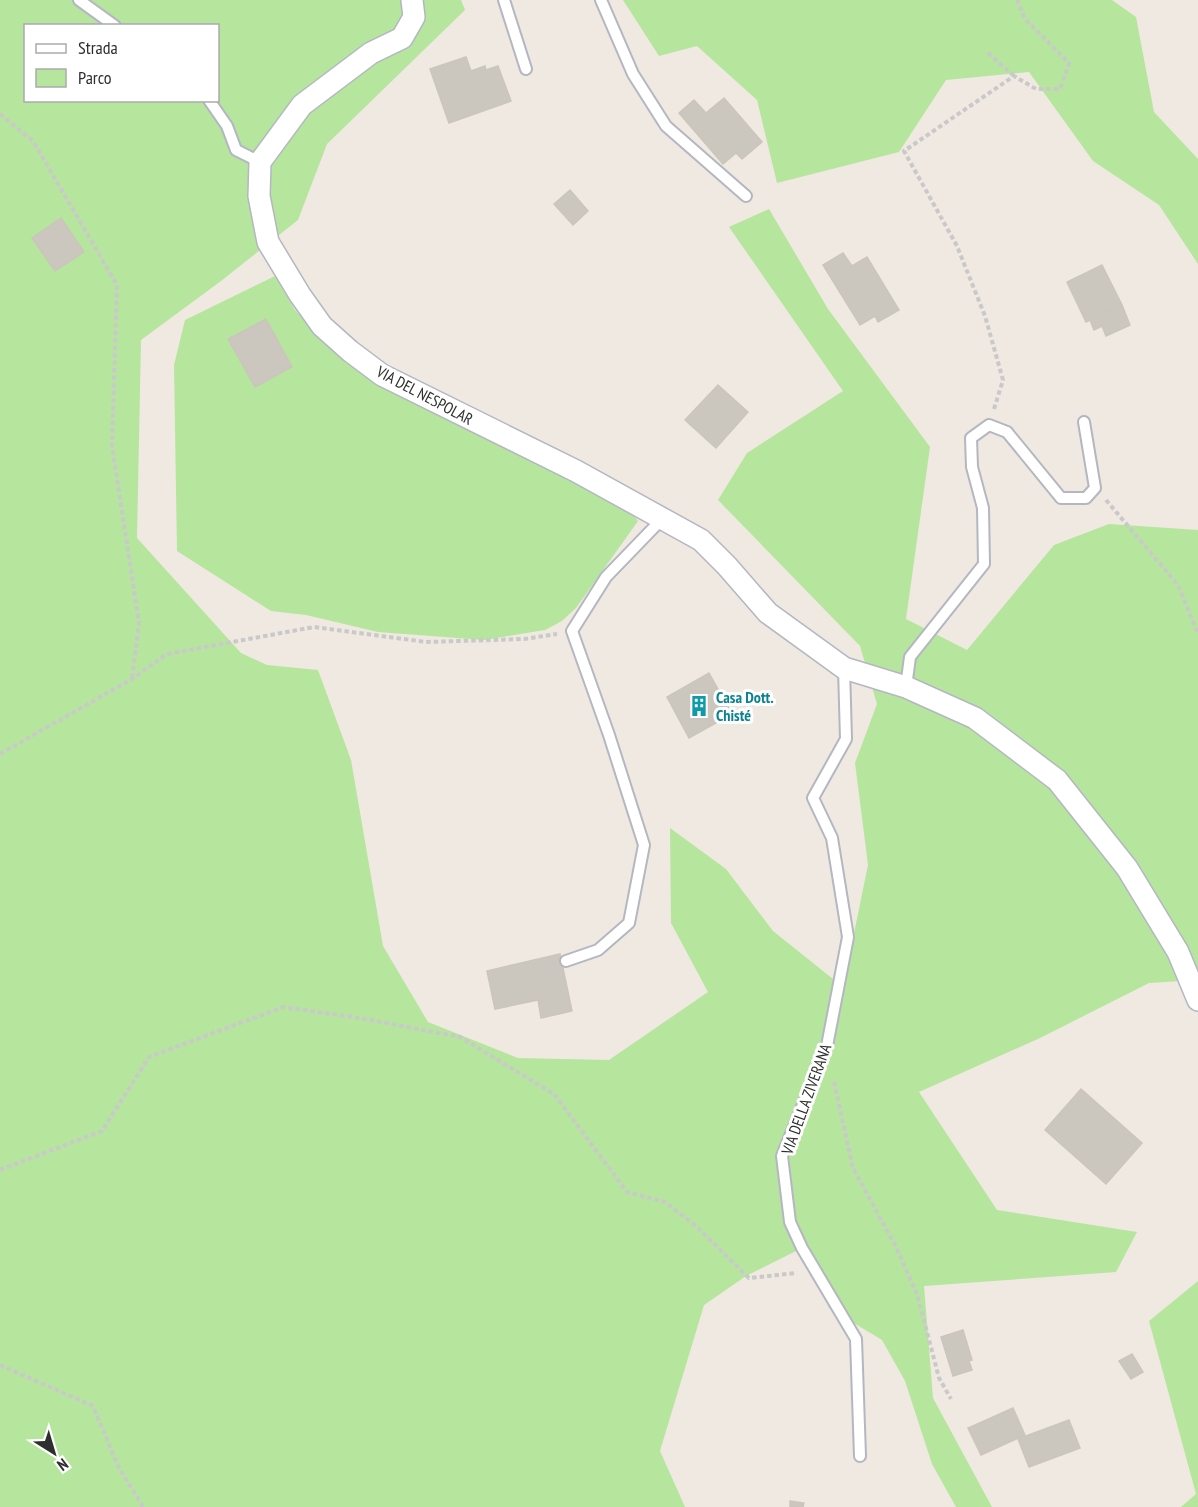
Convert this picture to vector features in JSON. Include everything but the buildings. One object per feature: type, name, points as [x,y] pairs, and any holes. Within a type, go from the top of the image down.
[{"type":"street","points":[[260,162],[302,105],[371,53],[402,38],[414,17],[412,0]]},
{"type":"street","name":"VIA DEL NESPOLAR","points":[[260,162],[259,196],[268,242],[300,296],[317,318],[350,351],[382,375],[576,471],[663,518]]},
{"type":"street","points":[[663,518],[701,540],[768,613],[844,668],[906,687],[975,718],[1057,780],[1127,868],[1178,952],[1198,1000]]},
{"type":"lane","points":[[79,0],[112,24]]},
{"type":"lane","points":[[504,0],[526,69]]},
{"type":"lane","points":[[601,0],[633,74],[666,126],[746,196]]},
{"type":"lane","points":[[210,102],[227,126],[236,150],[260,162]]},
{"type":"lane","points":[[906,687],[910,657],[984,564],[982,508],[972,467],[971,438],[989,424],[1007,432],[1061,498],[1086,498],[1095,488],[1084,422]]},
{"type":"lane","points":[[566,961],[598,950],[629,923],[644,845],[609,735],[572,631],[606,577],[663,518]]},
{"type":"lane","name":"VIA DELLA ZIVERANA","points":[[844,668],[846,739],[813,798],[832,838],[848,937],[827,1046],[782,1156],[790,1222],[856,1339],[860,1456]]},
{"type":"path","points":[[988,52],[1014,76],[1036,88],[1060,89],[1070,63],[1025,19],[1017,0]]},
{"type":"path","points":[[989,424],[1003,380],[985,316],[957,246],[904,151],[1014,76]]},
{"type":"path","points":[[0,114],[33,141],[117,285],[112,446],[139,623],[132,679]]},
{"type":"path","points":[[1095,488],[1178,585],[1198,634]]},
{"type":"path","points":[[0,754],[132,679],[167,654],[314,627],[426,642],[525,639],[572,631]]},
{"type":"path","points":[[0,1170],[102,1131],[149,1057],[283,1007],[460,1036],[554,1094],[627,1192],[665,1202],[696,1226],[749,1278],[816,1271]]},
{"type":"path","points":[[827,1046],[853,1168],[895,1245],[917,1294],[939,1378],[951,1398]]},
{"type":"path","points":[[0,1365],[93,1406],[118,1466],[143,1507]]},
{"type":"green space","points":[[0,0],[461,0],[465,10],[327,144],[298,220],[141,340],[137,538],[241,653],[267,665],[318,670],[351,760],[383,946],[428,1022],[518,1058],[609,1060],[708,992],[671,923],[670,828],[726,869],[773,931],[843,987],[868,865],[855,763],[877,704],[860,646],[718,500],[747,453],[843,391],[729,227],[769,209],[828,309],[930,447],[906,619],[967,650],[1054,545],[1109,524],[1198,530],[1198,980],[1149,983],[1040,1038],[919,1092],[997,1210],[1137,1232],[1116,1272],[924,1286],[933,1398],[992,1507],[956,1507],[932,1464],[905,1381],[882,1340],[829,1308],[816,1271],[802,1248],[746,1276],[704,1305],[660,1451],[685,1507],[0,1507]]},
{"type":"green space","points":[[623,0],[1112,0],[1136,17],[1154,112],[1198,159],[1198,264],[1159,205],[1093,161],[1029,72],[946,80],[899,152],[777,183],[757,100],[697,46],[659,56]]},
{"type":"green space","points":[[275,276],[295,310],[321,337],[626,506],[638,521],[576,608],[562,621],[545,630],[484,640],[378,632],[306,615],[271,611],[177,551],[174,365],[185,320]]},
{"type":"green space","points":[[1198,1281],[1198,1507],[1181,1507],[1196,1494],[1149,1321]]},
{"type":"place","name":"Casa Dott. Chisté","points":[[699,706]]}]
